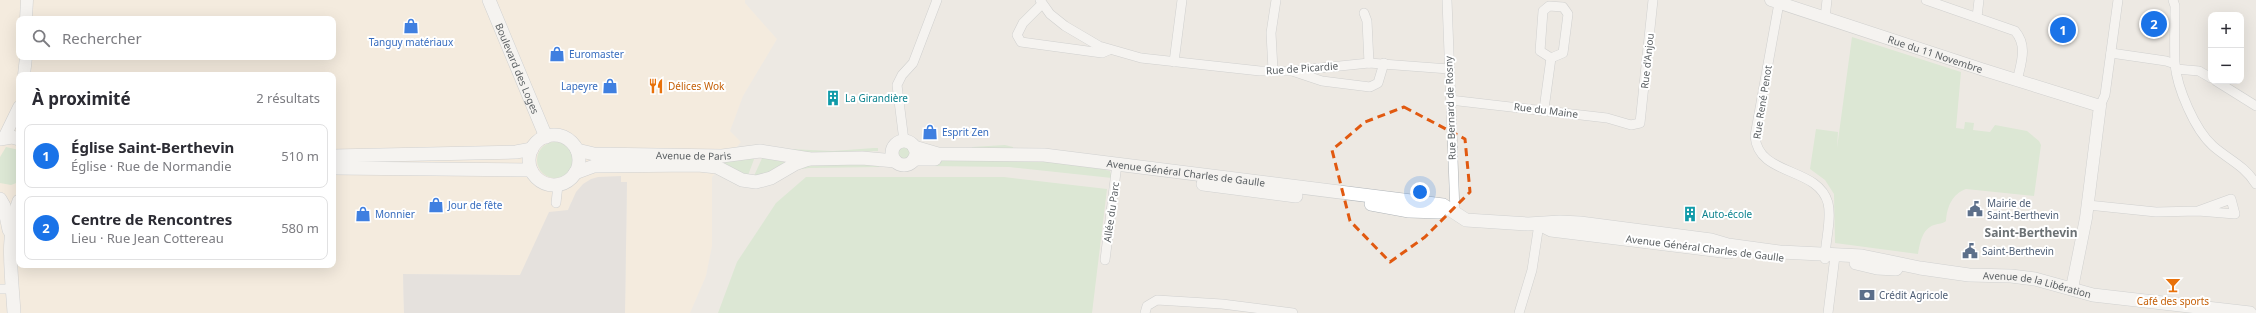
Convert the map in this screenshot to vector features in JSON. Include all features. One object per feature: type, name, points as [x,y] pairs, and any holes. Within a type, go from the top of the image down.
[{"type":"main road","name":"Boulevard des Loges","points":[[489,0],[546,137]]},
{"type":"main road","points":[[559,136],[565,138],[577,150],[579,162],[575,173],[565,183],[558,185],[545,183],[539,180],[531,170],[529,159],[532,149],[546,137],[559,136]]},
{"type":"main road","points":[[2,138],[16,139]]},
{"type":"main road","points":[[895,162],[892,155],[892,148],[897,143],[911,149]]},
{"type":"main road","name":"Avenue de Paris","points":[[862,158],[892,148]]},
{"type":"main road","points":[[336,156],[516,152],[532,149]]},
{"type":"main road","name":"Avenue Général Charles de Gaulle","points":[[895,162],[905,165],[911,149],[938,154],[1044,155],[1117,167],[1443,205],[1455,212],[1528,216],[1551,230],[1780,259],[1830,258],[1884,269],[1920,268]]},
{"type":"main road","name":"Avenue de Paris","points":[[577,150],[594,154],[712,157],[760,151],[810,159],[862,158],[895,162]]},
{"type":"main road","name":"Avenue de Paris","points":[[575,173],[594,166],[712,166],[742,180],[756,182],[771,178],[795,164],[810,159]]},
{"type":"main road","points":[[336,168],[531,170]]},
{"type":"main road","points":[[0,194],[16,195]]},
{"type":"main road","points":[[0,199],[4,206],[11,239]]},
{"type":"main road","points":[[14,313],[6,289],[14,215],[16,209]]},
{"type":"main road","name":"Avenue de la Libération","points":[[1920,268],[1969,276],[2011,276],[2034,279],[2093,294],[2250,313]]},
{"type":"street","points":[[26,16],[27,0]]},
{"type":"street","points":[[32,0],[32,16]]},
{"type":"street","points":[[911,149],[897,85],[902,75],[913,63],[937,0]]},
{"type":"street","points":[[1174,62],[1182,0]]},
{"type":"street","points":[[1273,70],[1271,33],[1276,0]]},
{"type":"street","name":"Rue d'Anjou","points":[[1640,123],[1653,0]]},
{"type":"street","points":[[1825,18],[1827,0]]},
{"type":"street","points":[[1926,0],[2015,31],[2021,38],[2023,52],[2017,81]]},
{"type":"street","points":[[1977,17],[1979,0]]},
{"type":"street","points":[[2072,288],[2088,204],[2100,106],[2105,95],[2118,0]]},
{"type":"street","points":[[2173,0],[2175,6],[2176,67],[2180,85],[2201,133],[2213,146],[2244,168],[2256,184]]},
{"type":"street","name":"Rue Bernard de Rosny","points":[[1445,1],[1455,212]]},
{"type":"street","name":"Rue de Picardie","points":[[1109,50],[1102,53],[1022,42],[1017,36],[1018,29],[1041,2],[1065,26],[1109,50],[1141,58],[1291,71],[1369,63],[1448,69]]},
{"type":"street","name":"Rue du 11 Novembre","points":[[1775,2],[2017,81],[2100,106]]},
{"type":"street","name":"Rue René Penot","points":[[1775,2],[1755,136],[1756,144],[1762,154],[1772,163],[1811,181],[1824,194],[1829,211],[1830,258],[1828,313]]},
{"type":"street","points":[[1549,6],[1563,7],[1568,14],[1563,52],[1551,58],[1540,51],[1543,11],[1549,6]]},
{"type":"street","points":[[1364,13],[1367,21],[1369,63]]},
{"type":"street","points":[[2111,53],[2166,61],[2176,67],[2199,71],[2208,76]]},
{"type":"street","points":[[1544,109],[1551,58]]},
{"type":"street","points":[[24,72],[26,60]]},
{"type":"street","points":[[31,72],[32,60]]},
{"type":"street","points":[[1291,71],[1322,81],[1370,87],[1378,83],[1384,63]]},
{"type":"street","points":[[2221,84],[2256,106]]},
{"type":"street","name":"Rue du Maine","points":[[1450,100],[1544,109],[1608,118],[1631,125],[1640,123]]},
{"type":"street","points":[[2,138],[16,112]]},
{"type":"street","name":"Allée du Parc","points":[[1105,260],[1117,167]]},
{"type":"street","points":[[556,203],[558,185]]},
{"type":"street","points":[[2088,204],[2156,212],[2198,211]]},
{"type":"street","points":[[1519,313],[1532,270],[1539,224]]},
{"type":"street","points":[[1145,313],[1147,306],[1157,300],[1222,304],[1293,313]]},
{"type":"highlighted area","points":[[1404,107],[1465,139],[1470,192],[1425,237],[1390,262],[1350,221],[1332,150],[1365,122]]},
{"type":"shaded area","points":[[0,0],[745,0],[745,3],[777,39],[743,96],[730,131],[741,142],[712,177],[712,246],[706,276],[690,313],[625,313],[627,183],[621,183],[621,176],[571,202],[568,210],[549,215],[520,275],[403,274],[404,313],[0,313]]},
{"type":"shaded area","points":[[621,176],[621,182],[627,182],[625,313],[404,313],[403,274],[520,275],[549,212],[568,210],[576,192],[583,184],[591,179],[598,177]]},
{"type":"green space","points":[[1852,37],[1961,72],[1956,128],[1964,129],[1965,122],[1974,123],[1973,130],[1990,132],[1995,125],[2027,131],[2039,141],[2041,145],[2034,196],[1966,189],[1961,191],[1957,194],[1949,206],[1946,221],[1930,227],[1924,233],[1918,254],[1835,243],[1834,194],[1825,180],[1810,169],[1816,129],[1838,132],[1837,148]]},
{"type":"green space","points":[[555,142],[565,145],[570,150],[573,160],[570,170],[565,175],[555,178],[545,175],[540,170],[537,160],[540,150],[545,145]]},
{"type":"green space","points":[[903,145],[908,147],[910,152],[908,157],[903,159],[898,157],[896,152],[898,147]]},
{"type":"green space","points":[[1005,145],[1013,147],[1013,153],[972,149],[972,147]]},
{"type":"green space","points":[[6,147],[16,149],[16,183],[11,185],[0,183],[0,157]]},
{"type":"green space","points":[[766,148],[833,151],[878,148],[878,151],[805,154]]},
{"type":"green space","points":[[756,154],[747,178],[709,159]]},
{"type":"green space","points":[[764,154],[790,158],[771,175],[753,178]]},
{"type":"green space","points":[[928,161],[1043,161],[1102,169],[1110,171],[1112,178],[1009,167],[928,166]]},
{"type":"green space","points":[[800,165],[879,165],[879,167],[809,168],[795,170]]},
{"type":"green space","points":[[806,177],[1004,177],[1107,189],[1092,313],[718,313],[737,262],[776,203]]},
{"type":"place","name":"Centre de Rencontres","points":[[2154,24]]},
{"type":"place","name":"Tanguy matériaux","points":[[411,26]]},
{"type":"place","name":"Église Saint-Berthevin","points":[[2063,30]]},
{"type":"place","name":"Euromaster","points":[[557,54]]},
{"type":"place","name":"Lapeyre","points":[[610,86]]},
{"type":"place","name":"Délices Wok","points":[[656,86]]},
{"type":"place","name":"La Girandière","points":[[833,98]]},
{"type":"place","name":"Esprit Zen","points":[[930,132]]},
{"type":"place","name":"Jour de fête","points":[[436,205]]},
{"type":"place","name":"Mairie de Saint-Berthevin","points":[[1975,209]]},
{"type":"place","name":"Monnier","points":[[363,214]]},
{"type":"place","name":"Auto-école","points":[[1690,214]]},
{"type":"place","name":"Saint-Berthevin","points":[[1970,251]]},
{"type":"place","name":"Café des sports","points":[[2173,285]]},
{"type":"place","name":"Crédit Agricole","points":[[1867,295]]},
{"type":"district","name":"Saint-Berthevin","points":[[2031,233]]}]
